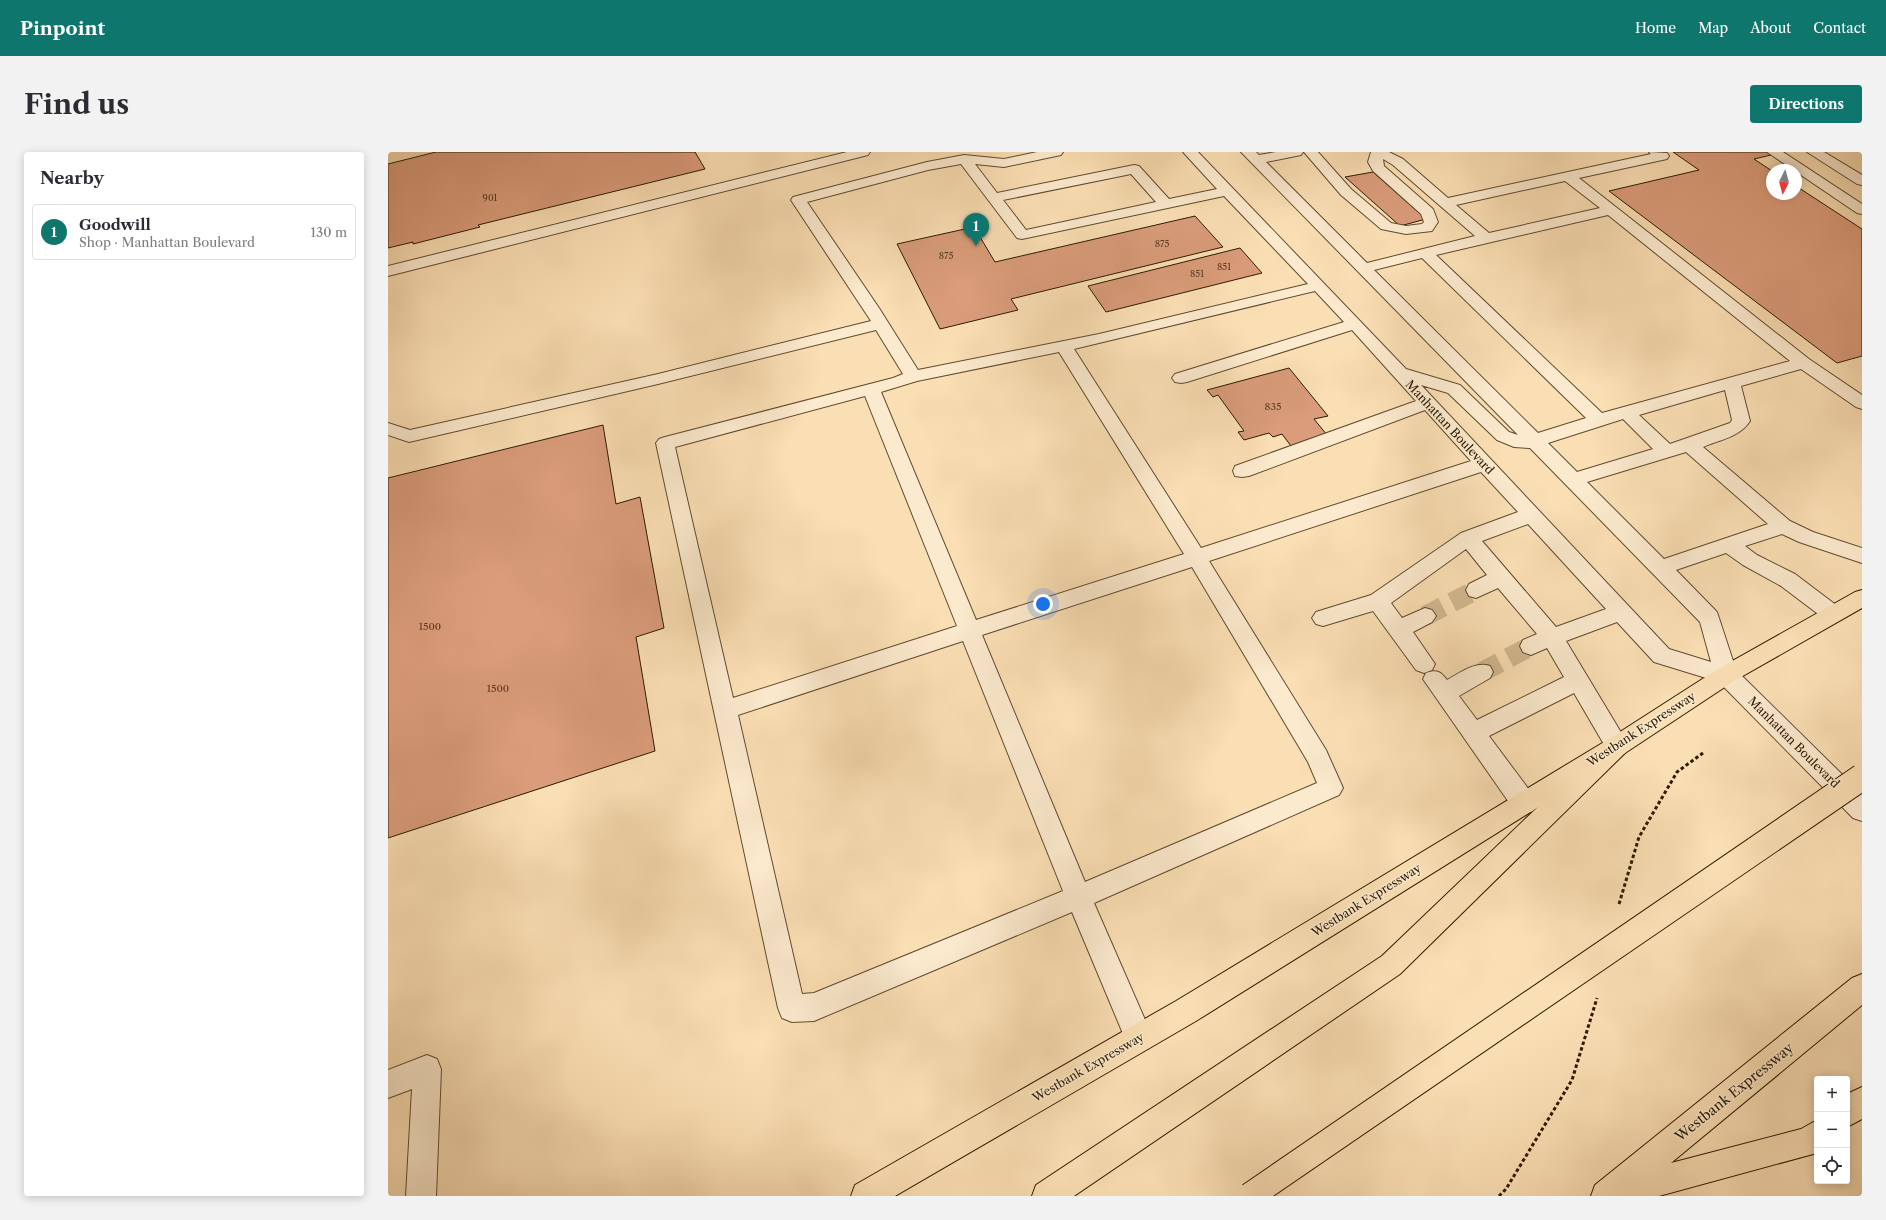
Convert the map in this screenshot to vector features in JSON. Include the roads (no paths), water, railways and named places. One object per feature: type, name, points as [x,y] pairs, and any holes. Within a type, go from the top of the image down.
[{"type":"main road","name":"Westbank Expressway","points":[[866,1196],[1139,1038],[1524,803],[1726,675],[1862,598]]},
{"type":"main road","points":[[1047,1196],[1391,965],[1616,746]]},
{"type":"main road","points":[[1250,1196],[1862,777]]},
{"type":"main road","name":"Westbank Expressway","points":[[1608,1195],[1862,988]]},
{"type":"main road","points":[[1850,1110],[1862,1101]]},
{"type":"main road","points":[[1608,1195],[1808,1142],[1814,1137]]},
{"type":"street","points":[[786,187],[863,152]]},
{"type":"street","points":[[388,271],[786,187],[923,160],[968,155],[1004,163],[1056,152]]},
{"type":"street","name":"Manhattan Boulevard","points":[[1190,152],[1355,324],[1662,656],[1726,675],[1862,810]]},
{"type":"street","points":[[1252,156],[1296,152]]},
{"type":"street","points":[[1311,152],[1346,192],[1386,226],[1599,420]]},
{"type":"street","points":[[1386,226],[1406,230],[1427,228],[1431,222],[1428,212],[1378,168],[1375,162],[1379,152],[1398,162],[1486,238]]},
{"type":"street","points":[[1445,203],[1662,156],[1656,152]]},
{"type":"street","points":[[1774,152],[1862,210]]},
{"type":"street","points":[[1814,152],[1862,181]]},
{"type":"street","points":[[968,155],[994,198],[1022,234],[1227,191]]},
{"type":"street","name":"Manhattan Boulevard","points":[[1252,156],[1710,618],[1726,675]]},
{"type":"street","points":[[994,198],[1134,169],[1166,204]]},
{"type":"street","points":[[1568,176],[1803,363],[1862,403]]},
{"type":"street","points":[[786,187],[880,324],[912,376]]},
{"type":"street","points":[[1428,212],[1434,194]]},
{"type":"street","points":[[1363,268],[1410,249],[1486,238],[1611,210]]},
{"type":"street","points":[[1064,346],[1318,756],[1331,788],[1078,897],[814,1007],[792,1008],[665,443],[871,389],[912,376],[1099,339],[1318,286]]},
{"type":"street","points":[[388,428],[409,436],[652,381],[880,324]]},
{"type":"street","points":[[1182,378],[1355,324]]},
{"type":"street","points":[[1399,372],[1454,389],[1503,436],[1510,440],[1523,443],[1534,442],[1626,412],[1803,363]]},
{"type":"street","points":[[1572,480],[1689,445],[1736,427],[1741,422],[1732,383]]},
{"type":"street","points":[[871,389],[1078,897],[1139,1038]]},
{"type":"street","points":[[1242,471],[1427,402]]},
{"type":"street","points":[[1626,412],[1667,452]]},
{"type":"street","points":[[1689,445],[1783,526],[1806,537],[1862,556]]},
{"type":"street","points":[[725,710],[1484,464]]},
{"type":"street","points":[[1323,618],[1378,601],[1468,538],[1531,515]]},
{"type":"street","points":[[1660,568],[1783,526]]},
{"type":"street","points":[[1468,538],[1552,637],[1616,746]]},
{"type":"street","points":[[1729,545],[1750,560],[1788,580],[1833,614]]},
{"type":"street","points":[[1476,590],[1501,578]]},
{"type":"street","points":[[1378,601],[1524,803]]},
{"type":"street","points":[[1531,646],[1621,612]]},
{"type":"street","points":[[1399,630],[1425,616]]},
{"type":"street","points":[[1434,678],[1482,672]]},
{"type":"street","points":[[1474,732],[1577,681]]},
{"type":"street","points":[[388,1084],[427,1069],[421,1196]]},
{"type":"tunnel","points":[[1425,616],[1476,590]]},
{"type":"tunnel","points":[[1482,672],[1531,646]]},
{"type":"place","name":"Goodwill","points":[[976,246]]}]
